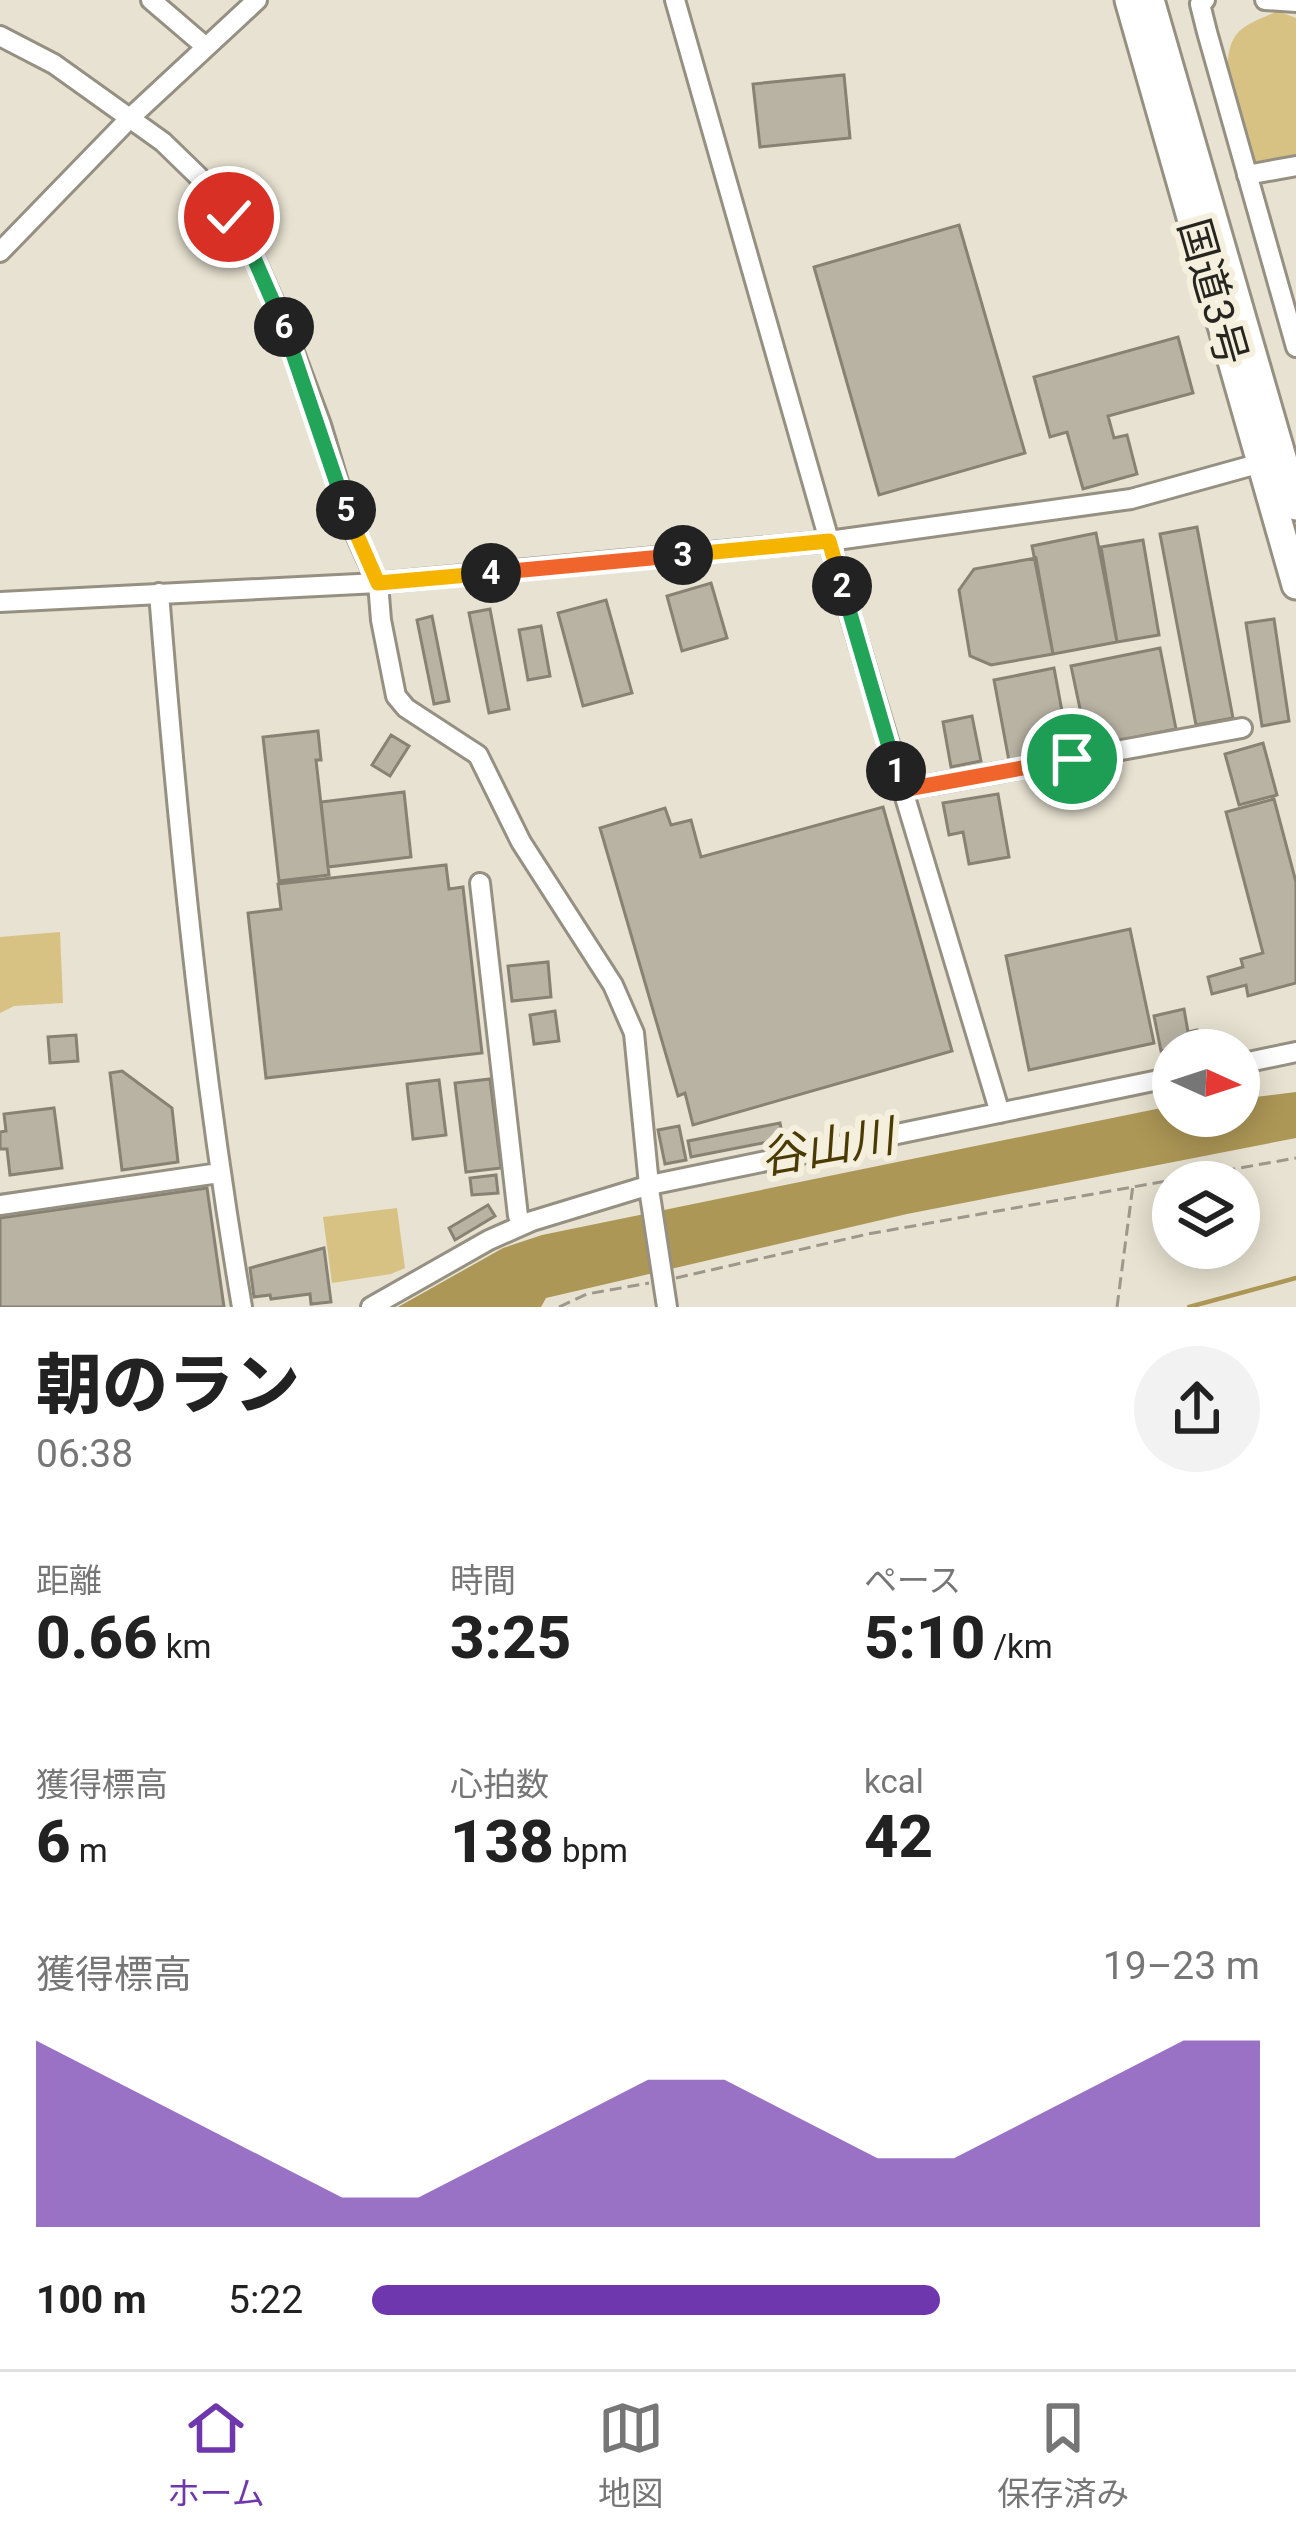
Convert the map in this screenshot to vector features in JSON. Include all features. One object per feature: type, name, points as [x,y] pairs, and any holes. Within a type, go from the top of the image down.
[{"type":"highway","name":"国道3号","points":[[1129,0],[1296,585]]},
{"type":"highway","name":"国道3号","points":[[1150,0],[1296,506]]},
{"type":"street","points":[[151,0],[206,47]]},
{"type":"street","points":[[0,252],[131,117],[257,0]]},
{"type":"street","points":[[675,0],[829,541],[1000,1113]]},
{"type":"street","points":[[1265,0],[1296,2]]},
{"type":"street","points":[[1204,8],[1296,347]]},
{"type":"street","points":[[0,36],[54,64],[131,117],[198,176],[250,249],[298,364],[349,520],[378,583],[396,696],[406,708],[478,755],[520,842],[613,985],[634,1033],[667,1307]]},
{"type":"street","points":[[1247,175],[1296,166]]},
{"type":"street","points":[[0,602],[378,583],[829,541],[1131,499],[1261,463]]},
{"type":"street","points":[[159,593],[172,755],[219,1173],[242,1307]]},
{"type":"street","points":[[902,790],[1242,728]]},
{"type":"street","points":[[480,883],[518,1216]]},
{"type":"street","points":[[1260,1060],[1296,1052]]},
{"type":"street","points":[[371,1307],[532,1221],[650,1190],[1152,1081]]},
{"type":"street","points":[[0,1205],[219,1173]]},
{"type":"path","points":[[559,1307],[587,1294],[868,1234],[1296,1158]]},
{"type":"path","points":[[1118,1307],[1133,1185]]},
{"type":"shaded area","points":[[1277,11],[1296,18],[1296,155],[1252,164],[1232,98],[1230,48],[1244,27]]},
{"type":"shaded area","points":[[60,932],[63,1003],[14,1006],[0,1013],[0,937]]},
{"type":"shaded area","points":[[1296,1092],[1296,1138],[1178,1161],[1152,1161],[1152,1166],[907,1214],[546,1298],[541,1307],[398,1307],[503,1248],[542,1235],[1152,1110],[1152,1137],[1260,1137],[1260,1096]]},
{"type":"shaded area","points":[[397,1208],[405,1268],[332,1283],[323,1217]]},
{"type":"building","points":[[844,75],[850,138],[760,147],[753,84]]},
{"type":"building","points":[[959,225],[1025,453],[879,495],[814,267]]},
{"type":"building","points":[[1178,337],[1193,393],[1108,416],[1114,438],[1127,435],[1137,474],[1083,489],[1067,432],[1050,437],[1034,377]]},
{"type":"building","points":[[1197,527],[1233,718],[1196,725],[1160,534]]},
{"type":"building","points":[[1096,533],[1117,642],[1053,654],[1032,546]]},
{"type":"building","points":[[1143,540],[1159,635],[1117,642],[1101,547]]},
{"type":"building","points":[[1036,558],[1053,654],[991,665],[970,656],[959,590],[974,569]]},
{"type":"building","points":[[711,583],[727,638],[682,651],[667,596]]},
{"type":"building","points":[[606,600],[632,693],[583,706],[558,613]]},
{"type":"building","points":[[490,609],[509,709],[489,713],[469,613]]},
{"type":"building","points":[[432,616],[449,701],[434,704],[417,620]]},
{"type":"building","points":[[1274,619],[1289,721],[1262,726],[1246,623]]},
{"type":"building","points":[[541,626],[550,676],[528,680],[519,630]]},
{"type":"building","points":[[1160,648],[1176,729],[1088,747],[1071,666]]},
{"type":"building","points":[[1054,668],[1069,749],[1009,761],[994,680]]},
{"type":"building","points":[[972,716],[981,761],[951,767],[943,722]]},
{"type":"building","points":[[318,731],[321,760],[316,760],[329,875],[279,881],[263,737]]},
{"type":"building","points":[[391,735],[409,746],[390,776],[372,765]]},
{"type":"building","points":[[1263,743],[1277,795],[1239,805],[1225,754]]},
{"type":"building","points":[[404,792],[411,857],[328,867],[321,802]]},
{"type":"building","points":[[998,794],[1009,857],[969,864],[963,832],[949,835],[943,803]]},
{"type":"building","points":[[1274,799],[1296,882],[1296,983],[1248,996],[1246,985],[1212,994],[1208,977],[1243,967],[1241,959],[1263,953],[1226,812]]},
{"type":"building","points":[[883,807],[952,1051],[693,1125],[685,1093],[678,1096],[600,828],[665,808],[671,825],[691,820],[701,857]]},
{"type":"building","points":[[446,865],[449,889],[463,887],[482,1053],[266,1078],[248,913],[281,909],[278,884]]},
{"type":"building","points":[[1130,929],[1152,1043],[1029,1070],[1006,956]]},
{"type":"building","points":[[548,962],[551,997],[512,1001],[508,966]]},
{"type":"building","points":[[1184,1009],[1187,1029],[1157,1029],[1154,1016]]},
{"type":"building","points":[[555,1011],[559,1041],[534,1044],[530,1015]]},
{"type":"building","points":[[76,1035],[78,1061],[50,1063],[48,1037]]},
{"type":"building","points":[[122,1071],[172,1108],[178,1162],[122,1170],[110,1073]]},
{"type":"building","points":[[490,1079],[501,1168],[466,1172],[455,1083]]},
{"type":"building","points":[[439,1080],[446,1135],[413,1139],[407,1084]]},
{"type":"building","points":[[54,1108],[62,1168],[10,1175],[7,1149],[0,1149],[0,1132],[6,1131],[4,1114]]},
{"type":"building","points":[[780,1123],[783,1139],[691,1157],[688,1141]]},
{"type":"building","points":[[679,1126],[686,1160],[665,1164],[658,1130]]},
{"type":"building","points":[[496,1175],[498,1193],[472,1195],[470,1178]]},
{"type":"building","points":[[207,1188],[224,1307],[0,1307],[0,1218]]},
{"type":"building","points":[[488,1205],[495,1216],[455,1240],[449,1228]]},
{"type":"building","points":[[324,1248],[331,1302],[311,1304],[310,1294],[254,1297],[250,1268]]},
{"type":"waterway","points":[[1189,1307],[1296,1278]]},
{"type":"route","points":[[229,217],[250,249],[283,323],[349,520],[378,583],[829,541],[902,790],[1072,759]]},
{"type":"water label","name":"谷山川","points":[[827,1147]]}]
